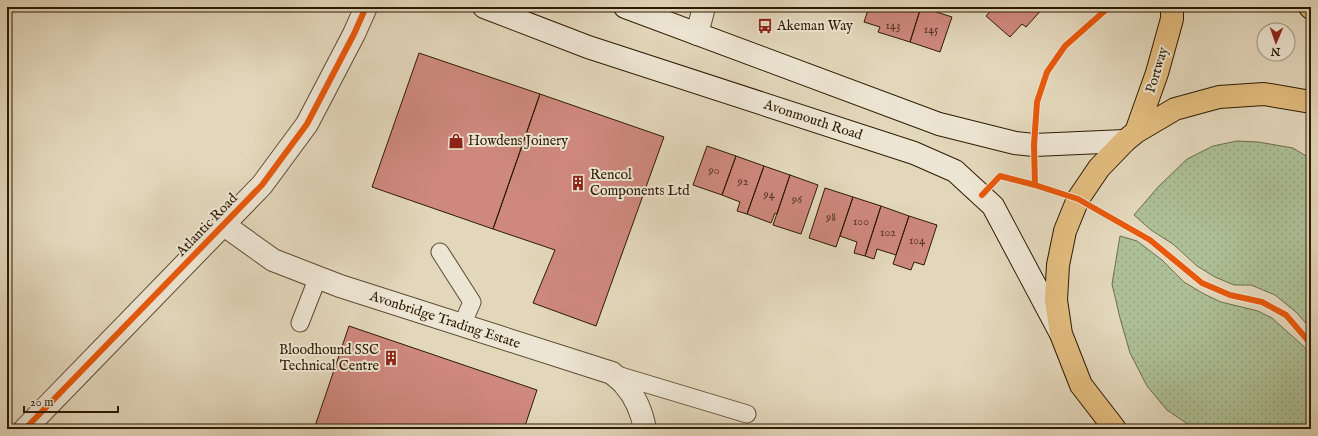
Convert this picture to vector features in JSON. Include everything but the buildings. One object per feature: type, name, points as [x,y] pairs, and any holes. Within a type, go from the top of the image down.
[{"type":"highway","name":"Portway","points":[[1130,136],[1157,73],[1172,19],[1172,7]]},
{"type":"highway","points":[[1114,429],[1081,385],[1062,334],[1056,300],[1058,266],[1065,231],[1078,199],[1099,168],[1130,136],[1175,109],[1219,97],[1264,94],[1311,102]]},
{"type":"main road","name":"Atlantic Road","points":[[25,429],[262,185],[307,124],[354,34],[366,7]]},
{"type":"main road","name":"Avonmouth Road","points":[[484,7],[588,47],[914,153],[955,172],[993,206],[1062,334]]},
{"type":"main road","points":[[625,7],[938,124],[1015,143],[1034,145],[1130,136]]},
{"type":"main road","points":[[697,34],[704,7]]},
{"type":"main road","name":"Avonbridge Trading Estate","points":[[224,225],[273,260],[318,278],[612,374],[624,384],[634,398],[643,416],[645,429]]},
{"type":"lane","points":[[440,252],[472,302],[462,325]]},
{"type":"lane","points":[[300,323],[318,278]]},
{"type":"lane","points":[[612,374],[747,414]]},
{"type":"green space","points":[[1237,141],[1258,142],[1293,148],[1311,159],[1311,329],[1297,313],[1275,295],[1251,285],[1234,285],[1215,277],[1197,266],[1173,244],[1151,230],[1134,215],[1158,187],[1187,159],[1213,146]]},
{"type":"green space","points":[[1120,236],[1137,241],[1162,260],[1184,282],[1204,294],[1221,302],[1258,311],[1272,318],[1311,353],[1311,428],[1195,429],[1167,410],[1147,386],[1130,353],[1120,318],[1112,284]]},
{"type":"cycle path","points":[[25,429],[262,185],[307,124],[354,34],[366,7]]},
{"type":"cycle path","points":[[1035,185],[1034,145],[1037,102],[1047,72],[1065,46],[1109,7]]},
{"type":"cycle path","points":[[982,195],[1000,176],[1035,185],[1078,199],[1150,240],[1202,283],[1230,295],[1262,302],[1286,315],[1311,344]]},
{"type":"place","name":"Akeman Way","points":[[765,26]]},
{"type":"place","name":"Howdens Joinery","points":[[456,141]]},
{"type":"place","name":"Rencol Components Ltd","points":[[578,183]]},
{"type":"place","name":"Bloodhound SSC Technical Centre","points":[[391,358]]}]
